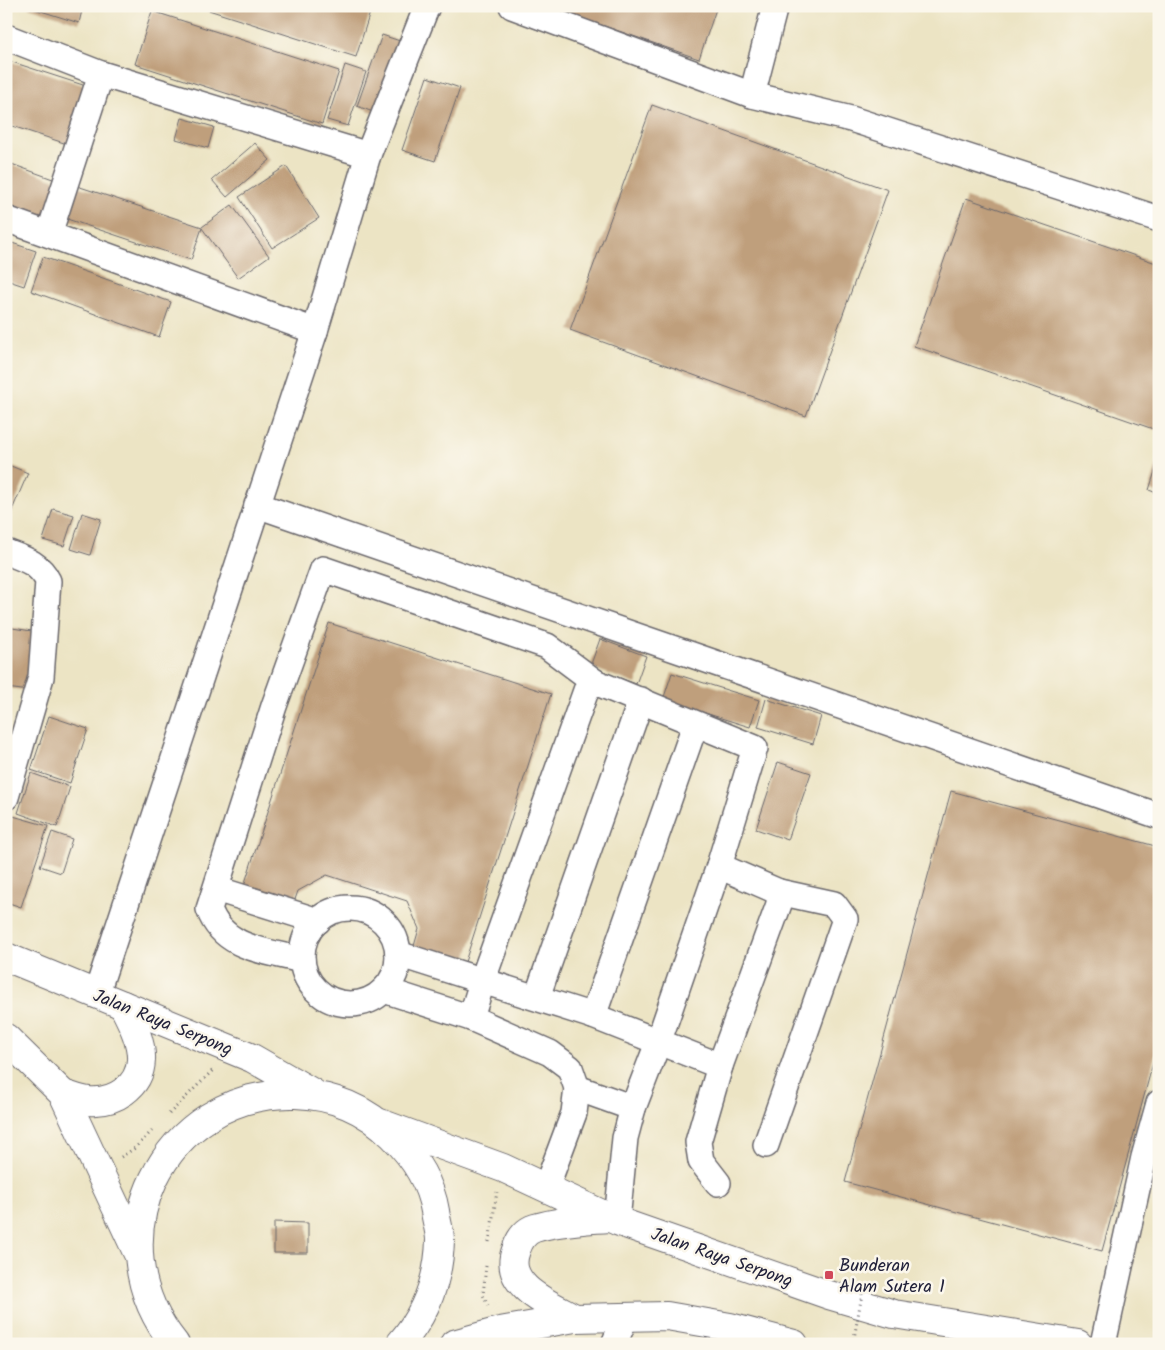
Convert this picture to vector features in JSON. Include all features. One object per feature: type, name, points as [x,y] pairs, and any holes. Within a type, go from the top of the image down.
[{"type":"main road","name":"Jalan Raya Serpong","points":[[6,957],[252,1058],[316,1095]]},
{"type":"main road","points":[[63,1094],[88,1101],[108,1100],[124,1092],[136,1079],[141,1060],[138,1040],[123,1005]]},
{"type":"main road","points":[[6,1038],[63,1094],[137,1254],[144,1291],[160,1326],[175,1344]]},
{"type":"main road","points":[[137,1254],[142,1208],[159,1166],[189,1131],[227,1106],[271,1094],[316,1095],[349,1105],[380,1123],[411,1155],[432,1195],[440,1240],[434,1284],[415,1326],[400,1344]]},
{"type":"main road","name":"Jalan Raya Serpong","points":[[380,1123],[503,1168],[612,1219],[829,1295],[894,1314],[1078,1344]]},
{"type":"main road","points":[[575,1318],[527,1290],[516,1277],[512,1258],[520,1239],[533,1228],[612,1219]]},
{"type":"main road","points":[[454,1344],[500,1331],[575,1318],[667,1316],[730,1328],[794,1344]]},
{"type":"street","points":[[96,995],[315,331],[368,155],[427,6]]},
{"type":"street","points":[[512,6],[752,95],[851,119],[1159,219]]},
{"type":"street","points":[[752,95],[775,6]]},
{"type":"street","points":[[6,37],[101,74],[368,155]]},
{"type":"street","points":[[49,234],[101,74]]},
{"type":"street","points":[[6,219],[315,331]]},
{"type":"street","points":[[257,505],[1159,816]]},
{"type":"street","points":[[6,552],[34,563],[42,570],[48,581],[41,676],[6,797]]},
{"type":"street","points":[[302,960],[236,943],[222,933],[209,909],[274,706],[323,569],[547,646],[595,682],[755,748],[720,866],[658,1043],[633,1108],[625,1138],[612,1219]]},
{"type":"street","points":[[471,1018],[482,980],[584,692],[588,685],[595,682]]},
{"type":"street","points":[[537,997],[641,700]]},
{"type":"street","points":[[593,1016],[695,724]]},
{"type":"street","points":[[720,866],[779,892],[834,904],[845,920],[766,1145]]},
{"type":"street","points":[[216,889],[318,921]]},
{"type":"street","points":[[718,1183],[702,1161],[698,1142],[720,1066],[779,904],[779,892]]},
{"type":"street","points":[[339,909],[363,909],[384,922],[396,942],[398,954],[397,967],[392,979],[384,990],[373,998],[360,1003],[346,1004],[333,1001],[321,995],[305,973],[302,960],[303,946],[308,932],[318,921],[339,909]]},
{"type":"street","points":[[398,954],[593,1016],[720,1066]]},
{"type":"street","points":[[384,990],[471,1018],[550,1053],[570,1068],[577,1088],[574,1113],[546,1188]]},
{"type":"street","points":[[577,1088],[633,1108]]},
{"type":"street","points":[[1103,1344],[1144,1157],[1159,1103]]},
{"type":"street","points":[[606,1344],[615,1317]]},
{"type":"street","points":[[614,1344],[615,1317]]},
{"type":"path","points":[[163,1120],[219,1064],[226,1048]]},
{"type":"path","points":[[99,1171],[135,1148],[156,1127]]},
{"type":"path","points":[[853,1344],[862,1294]]},
{"type":"building","points":[[25,6],[83,6],[79,23]]},
{"type":"building","points":[[196,6],[372,6],[356,57]]},
{"type":"building","points":[[547,6],[717,6],[699,59]]},
{"type":"building","points":[[152,11],[339,71],[322,124],[135,64]]},
{"type":"building","points":[[382,35],[406,43],[381,115],[357,106]]},
{"type":"building","points":[[6,60],[86,86],[67,144],[6,124]]},
{"type":"building","points":[[345,65],[366,72],[348,126],[327,120]]},
{"type":"building","points":[[427,77],[460,88],[435,161],[402,150]]},
{"type":"building","points":[[652,105],[888,190],[806,416],[570,330]]},
{"type":"building","points":[[182,118],[214,127],[208,148],[176,139]]},
{"type":"building","points":[[255,143],[270,160],[227,197],[212,180]]},
{"type":"building","points":[[6,162],[61,182],[46,221],[6,206]]},
{"type":"building","points":[[286,166],[319,218],[272,248],[239,197]]},
{"type":"building","points":[[77,186],[202,227],[232,205],[269,256],[238,278],[202,228],[191,260],[67,219]]},
{"type":"building","points":[[966,198],[1159,264],[1159,431],[914,346]]},
{"type":"building","points":[[6,241],[36,251],[24,286],[6,280]]},
{"type":"building","points":[[43,257],[171,302],[159,337],[31,291]]},
{"type":"building","points":[[1159,462],[1159,494],[1149,490]]},
{"type":"building","points":[[6,464],[28,473],[6,524]]},
{"type":"building","points":[[53,509],[74,515],[64,546],[43,540]]},
{"type":"building","points":[[82,513],[101,519],[90,555],[71,549]]},
{"type":"building","points":[[329,623],[551,694],[465,962],[414,946],[419,929],[407,901],[327,875],[298,891],[292,908],[242,892]]},
{"type":"building","points":[[6,627],[38,632],[30,691],[6,688]]},
{"type":"building","points":[[600,639],[646,656],[636,684],[590,667]]},
{"type":"building","points":[[672,673],[759,700],[750,727],[663,700]]},
{"type":"building","points":[[766,699],[821,716],[813,744],[758,727]]},
{"type":"building","points":[[49,716],[88,729],[70,783],[31,770]]},
{"type":"building","points":[[778,762],[811,773],[788,840],[756,829]]},
{"type":"building","points":[[31,773],[70,787],[57,827],[18,813]]},
{"type":"building","points":[[951,791],[1159,847],[1159,1041],[1102,1251],[845,1182]]},
{"type":"building","points":[[13,816],[48,826],[21,907],[6,902],[6,837]]},
{"type":"building","points":[[52,832],[72,839],[61,873],[40,866]]},
{"type":"building","points":[[274,1222],[308,1223],[308,1253],[274,1253]]},
{"type":"place","name":"Bunderan Alam Sutera 1","points":[[829,1275]]}]
